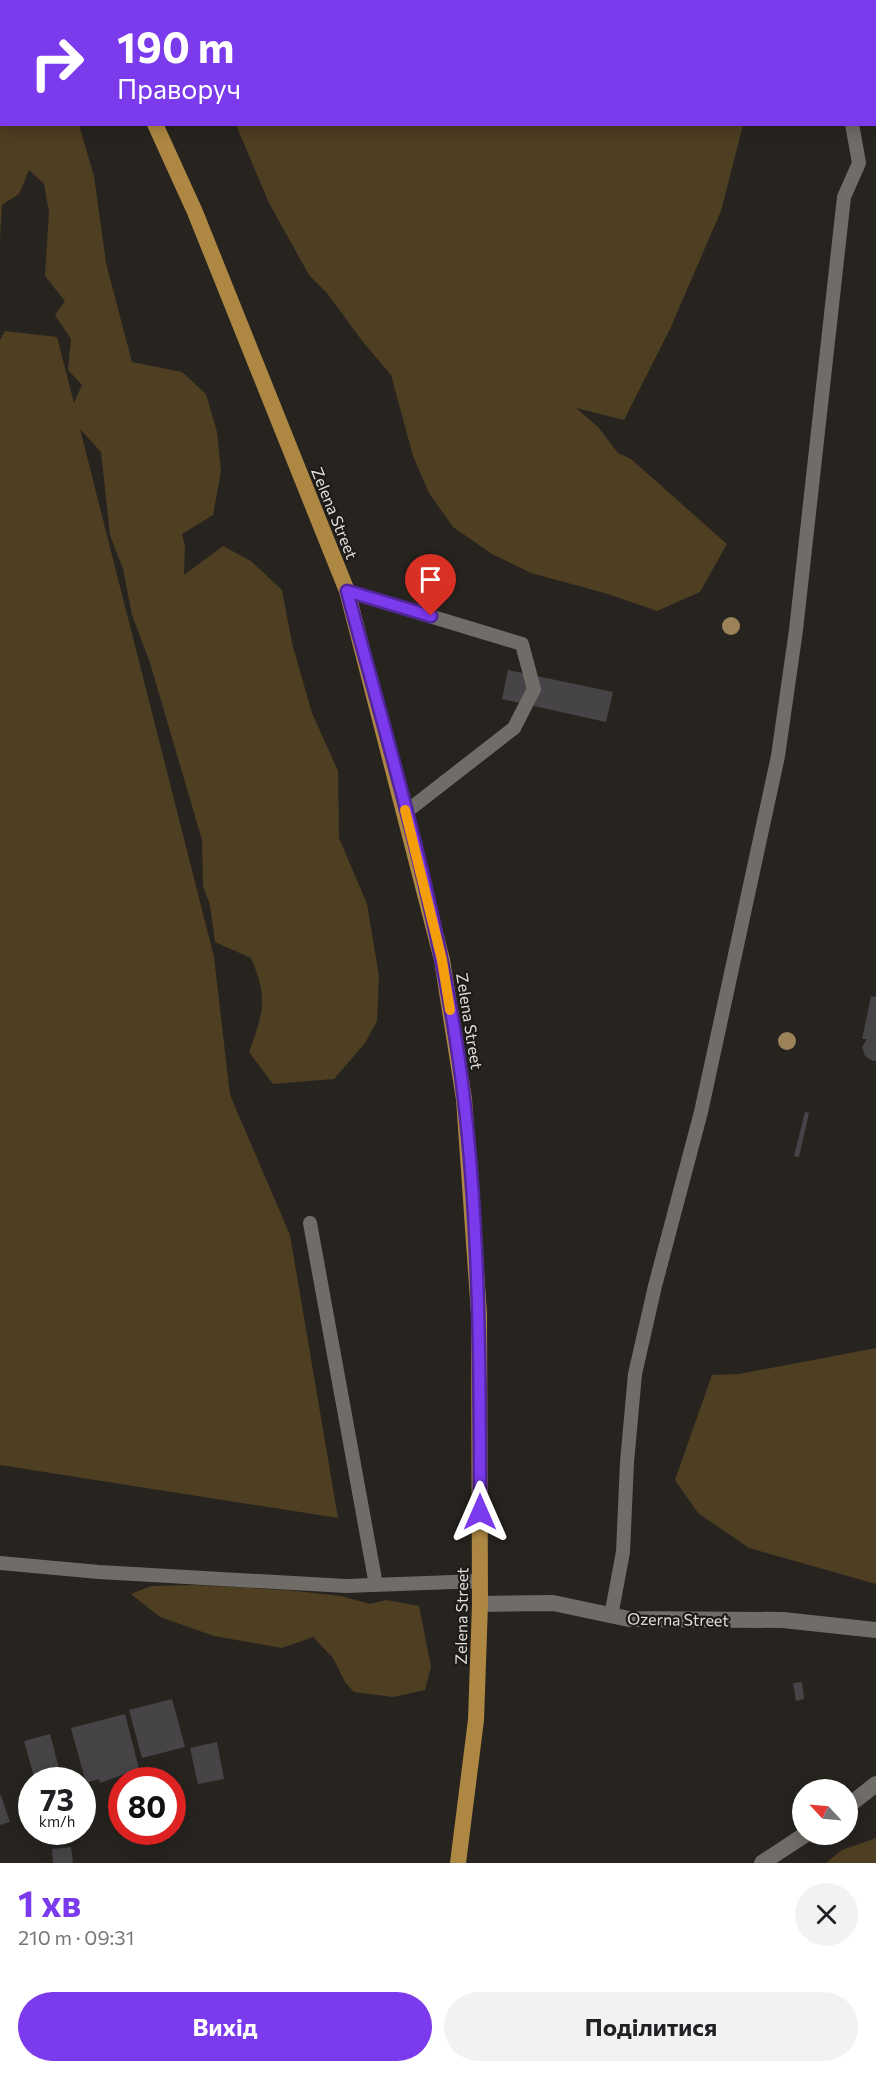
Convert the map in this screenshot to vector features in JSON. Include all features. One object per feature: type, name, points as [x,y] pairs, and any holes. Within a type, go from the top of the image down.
[{"type":"highway","name":"Zelena Street","points":[[156,126],[195,212],[347,591],[406,812],[442,960],[464,1099],[479,1314],[480,1604],[476,1720],[458,1863]]},
{"type":"street","name":"Ozerna Street","points":[[480,1604],[553,1603],[629,1619],[783,1620],[876,1630]]},
{"type":"street","points":[[858,1798],[876,1784]]},
{"type":"street","points":[[762,1863],[792,1843]]},
{"type":"lane","points":[[611,1616],[623,1552],[627,1462],[635,1374],[655,1286],[701,1112],[778,756],[796,630],[844,197],[859,163],[852,126]]},
{"type":"lane","points":[[347,591],[522,644],[534,689],[514,728],[406,812]]},
{"type":"lane","points":[[310,1223],[376,1585]]},
{"type":"lane","points":[[0,1563],[99,1572],[346,1586],[480,1581]]},
{"type":"shaded area","points":[[0,126],[79,126],[94,176],[106,263],[132,362],[182,372],[206,394],[217,432],[221,471],[213,515],[182,534],[185,546],[184,575],[223,546],[251,561],[282,590],[292,643],[312,713],[338,771],[339,838],[367,904],[379,976],[377,1021],[365,1043],[334,1079],[273,1084],[249,1052],[261,1015],[260,984],[251,958],[215,942],[210,905],[203,886],[202,840],[150,663],[132,615],[123,569],[110,535],[101,452],[80,429],[214,957],[230,1095],[290,1235],[338,1518],[0,1465],[0,340],[5,331],[57,337],[74,403],[82,385],[68,370],[71,339],[55,315],[65,301],[45,276],[49,212],[44,184],[29,170],[19,194],[2,205],[0,240]]},
{"type":"shaded area","points":[[236,126],[743,126],[721,211],[670,329],[624,420],[576,408],[598,427],[618,453],[631,459],[727,544],[700,592],[657,611],[608,594],[531,573],[492,554],[453,527],[429,493],[413,456],[391,375],[327,293],[309,275],[269,203]]},
{"type":"shaded area","points":[[876,1348],[876,1584],[749,1548],[698,1513],[675,1480],[712,1375],[739,1374]]},
{"type":"shaded area","points":[[194,1585],[286,1590],[341,1596],[370,1604],[386,1600],[419,1606],[431,1667],[425,1690],[393,1697],[354,1692],[345,1682],[333,1658],[313,1637],[282,1648],[214,1636],[160,1617],[131,1594],[151,1586]]},
{"type":"shaded area","points":[[876,1838],[876,1863],[826,1863],[842,1850]]},
{"type":"building","points":[[508,670],[613,692],[606,722],[502,699]]},
{"type":"building","points":[[871,996],[876,997],[876,1061],[865,1056],[862,1047],[867,1039],[862,1039]]},
{"type":"building","points":[[805,1112],[809,1113],[799,1157],[794,1156]]},
{"type":"building","points":[[802,1682],[804,1699],[796,1701],[793,1683]]},
{"type":"building","points":[[172,1699],[185,1747],[142,1758],[129,1710]]},
{"type":"building","points":[[125,1714],[138,1767],[108,1767],[108,1780],[100,1783],[99,1779],[96,1780],[96,1767],[82,1767],[71,1728]]},
{"type":"building","points":[[50,1734],[59,1767],[31,1767],[24,1741]]},
{"type":"building","points":[[217,1742],[224,1779],[198,1784],[190,1748]]},
{"type":"building","points":[[0,1793],[10,1822],[0,1825]]},
{"type":"building","points":[[71,1847],[73,1863],[53,1863],[52,1849]]},
{"type":"slow traffic","points":[[405,810],[442,960],[450,1010]]},
{"type":"route","points":[[431,616],[347,591],[395,770],[442,960],[464,1099],[479,1314],[480,1512]]}]
